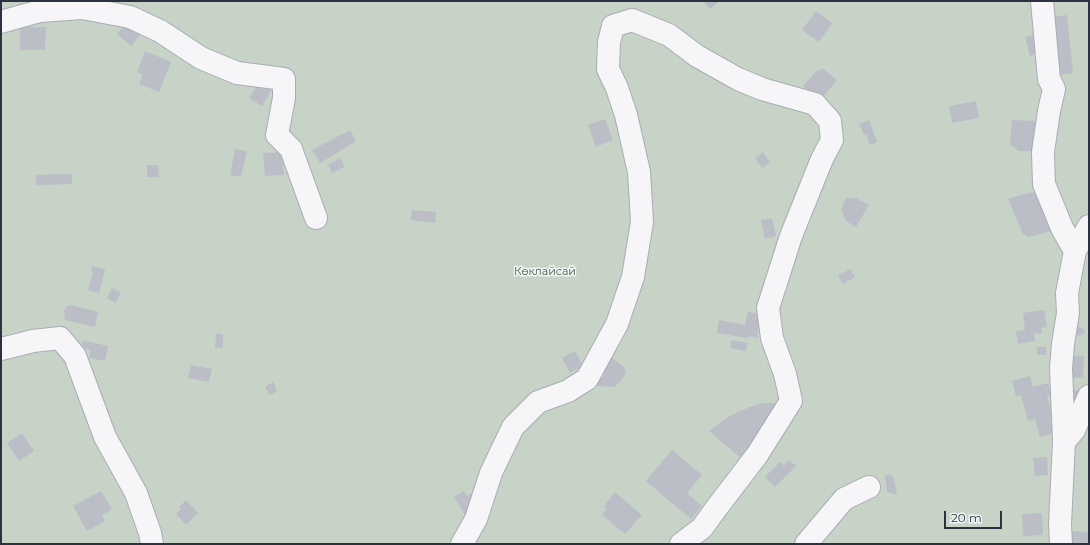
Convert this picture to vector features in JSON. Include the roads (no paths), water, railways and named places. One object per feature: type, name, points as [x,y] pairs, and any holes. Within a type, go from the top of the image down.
[{"type":"street","points":[[1042,1],[1049,78],[1054,89],[1043,152],[1044,184],[1062,228],[1075,252]]},
{"type":"street","points":[[1,22],[40,11],[82,8],[116,14],[130,17],[160,30],[201,58],[237,74],[284,79],[284,98],[277,135],[291,149],[316,218]]},
{"type":"street","points":[[462,544],[476,520],[491,473],[514,427],[538,402],[568,391],[587,380],[617,324],[633,277],[642,222],[639,172],[626,116],[617,88],[608,69],[609,42],[613,26],[632,20],[669,35],[697,56],[738,79],[762,89],[815,104],[830,121],[832,140],[822,159],[790,236],[768,308],[772,338],[791,401],[757,455],[702,528],[681,544]]},
{"type":"street","points":[[1061,544],[1060,524],[1064,442],[1062,360],[1068,313],[1067,293],[1075,252],[1089,226]]},
{"type":"street","points":[[1,349],[33,341],[60,338],[75,356],[105,437],[136,494],[150,533],[152,544]]},
{"type":"street","points":[[1064,442],[1074,430],[1089,396]]},
{"type":"street","points":[[806,544],[844,499],[869,487]]},
{"type":"park label","name":"Көклайсай","points":[[545,272]]}]
